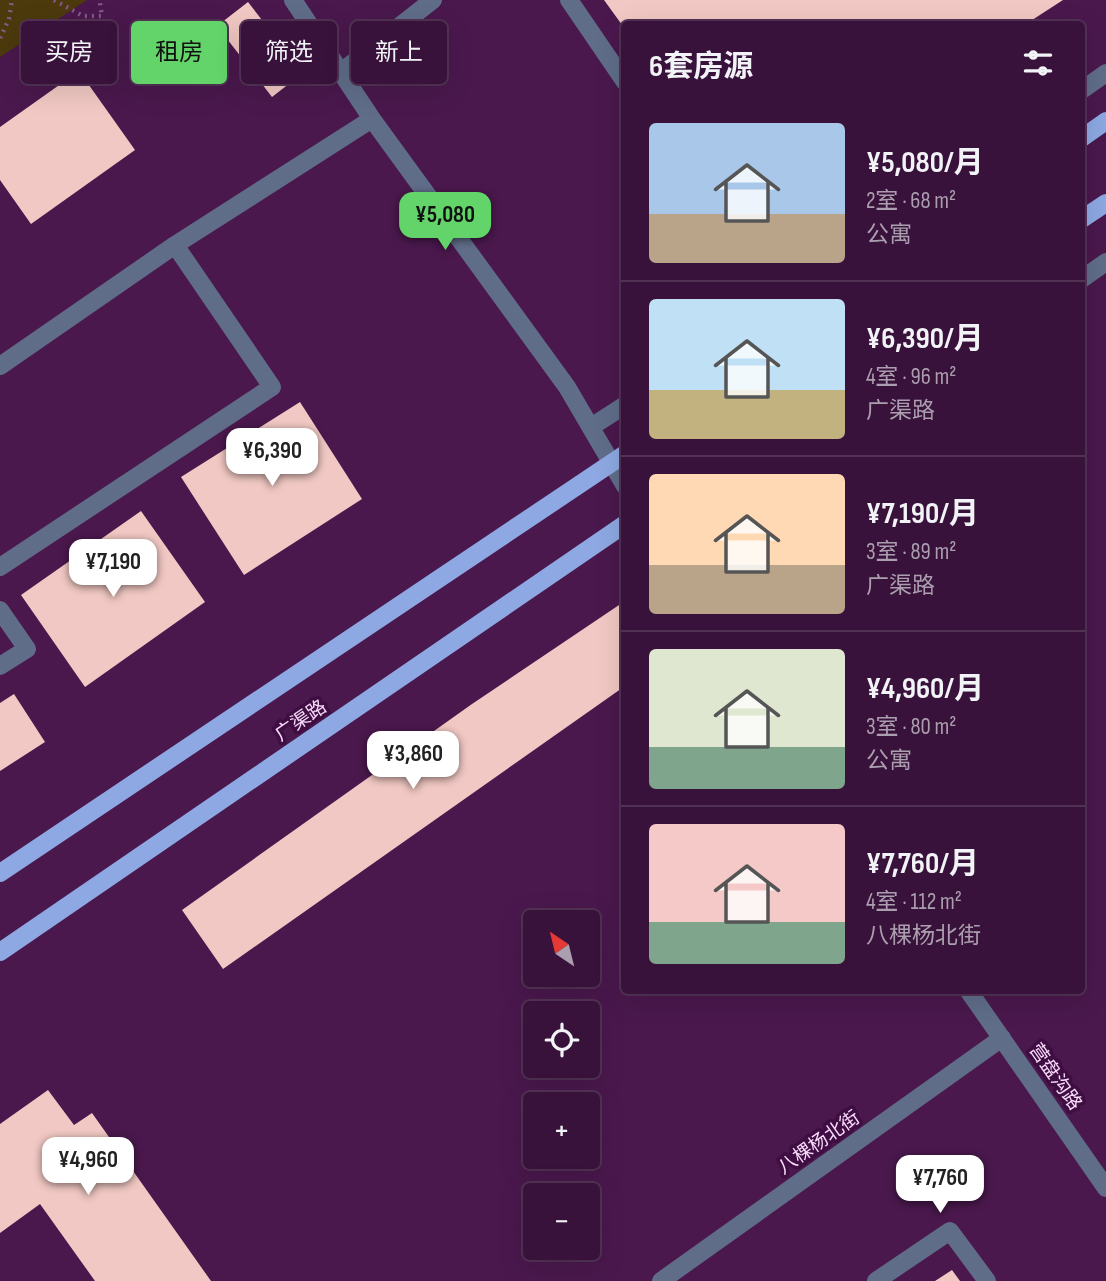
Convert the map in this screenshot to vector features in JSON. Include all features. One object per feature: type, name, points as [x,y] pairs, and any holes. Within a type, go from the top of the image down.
[{"type":"main road","points":[[1085,136],[1106,121]]},
{"type":"main road","points":[[1085,217],[1106,203]]},
{"type":"main road","points":[[0,873],[618,458]]},
{"type":"main road","name":"广渠路","points":[[0,952],[621,527]]},
{"type":"street","points":[[293,0],[372,119],[567,387],[591,427],[618,458]]},
{"type":"street","points":[[341,72],[433,0]]},
{"type":"street","points":[[569,0],[621,76]]},
{"type":"street","points":[[1085,88],[1106,73]]},
{"type":"street","points":[[0,366],[175,245],[372,119]]},
{"type":"street","points":[[0,567],[272,387],[175,245]]},
{"type":"street","points":[[1085,277],[1106,262]]},
{"type":"street","points":[[591,427],[621,408]]},
{"type":"street","points":[[0,610],[27,649],[0,666]]},
{"type":"street","name":"营盘沟路","points":[[971,994],[1106,1188]]},
{"type":"street","name":"八棵杨北街","points":[[661,1281],[1002,1038]]},
{"type":"street","points":[[876,1281],[950,1231],[988,1281]]},
{"type":"path","points":[[0,38],[9,19],[12,0]]},
{"type":"path","points":[[54,0],[83,16],[102,16],[98,0]]},
{"type":"shaded area","points":[[0,0],[87,0],[55,21],[21,21],[21,43],[0,57]]},
{"type":"building","points":[[604,0],[1063,0],[1031,21],[621,21],[621,23]]},
{"type":"building","points":[[248,2],[263,21],[241,21],[241,57],[227,39],[227,21],[223,21]]},
{"type":"building","points":[[61,84],[88,84],[135,150],[31,224],[0,180],[0,127]]},
{"type":"building","points":[[262,84],[289,84],[272,97]]},
{"type":"building","points":[[300,402],[362,499],[244,575],[181,477]]},
{"type":"building","points":[[141,511],[205,602],[85,687],[21,595]]},
{"type":"building","points":[[621,604],[621,689],[223,969],[182,910],[472,704]]},
{"type":"building","points":[[14,694],[45,742],[0,771],[0,703]]},
{"type":"building","points":[[48,1090],[74,1125],[92,1113],[211,1281],[95,1281],[40,1204],[0,1233],[0,1124]]},
{"type":"building","points":[[952,1270],[960,1281],[935,1281]]}]
